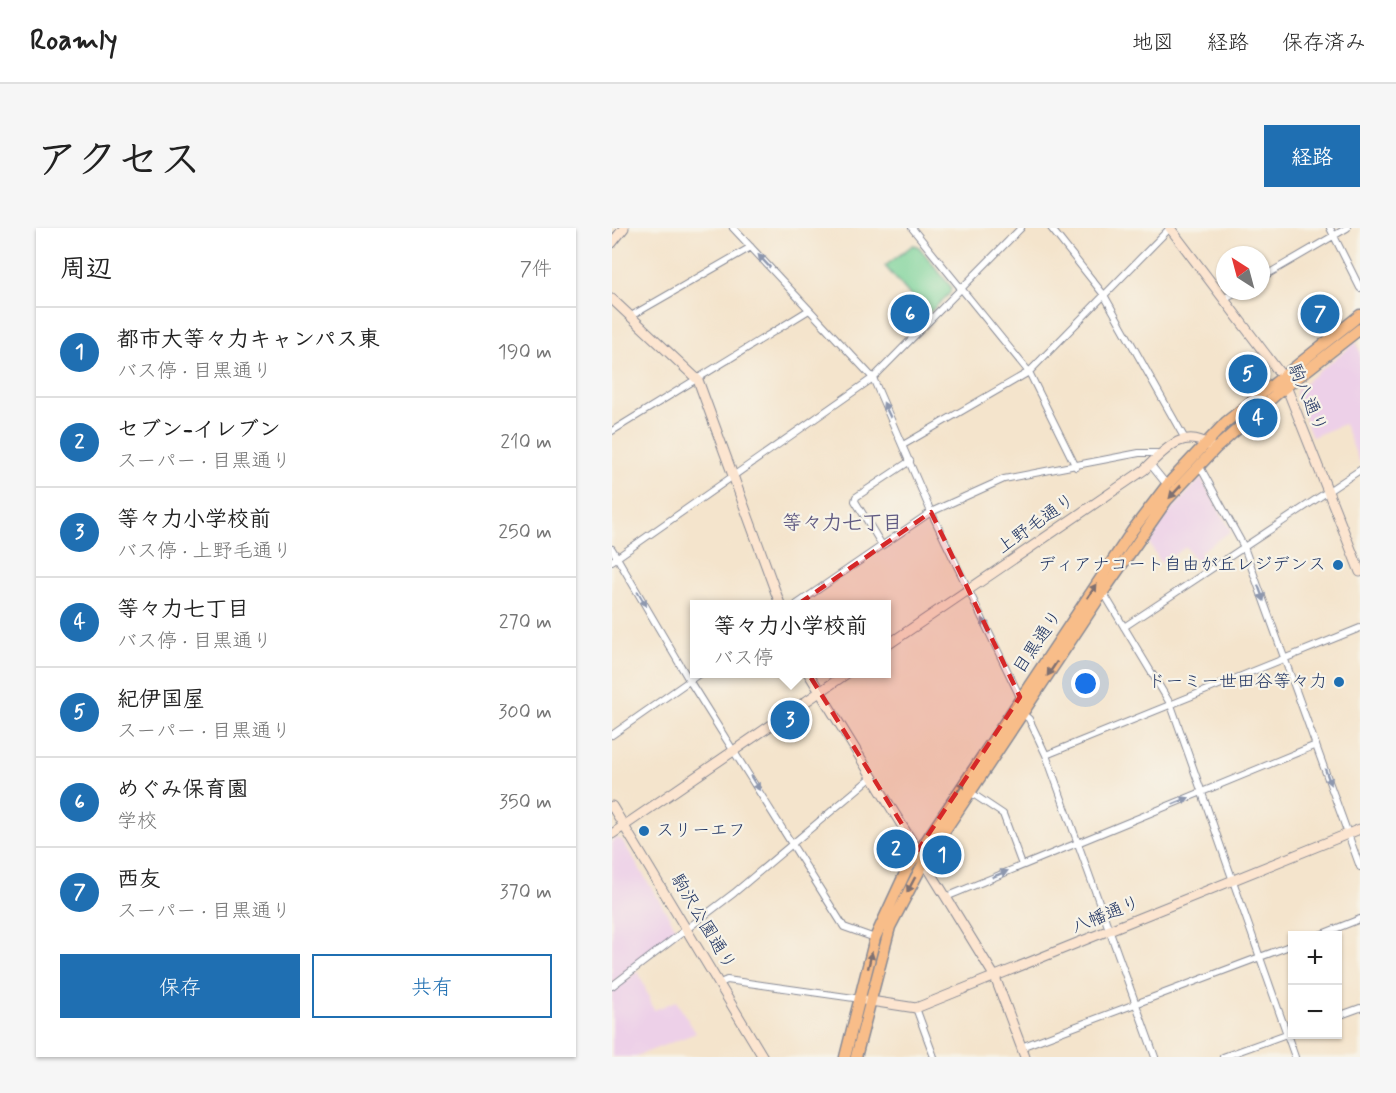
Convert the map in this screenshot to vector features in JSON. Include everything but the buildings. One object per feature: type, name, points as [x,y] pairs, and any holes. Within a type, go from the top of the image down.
[{"type":"main road","name":"目黒通り","points":[[1284,381],[1360,315]]},
{"type":"main road","name":"目黒通り","points":[[845,1057],[890,927],[924,862],[1103,592],[1167,500],[1199,465],[1226,422],[1360,329]]},
{"type":"main road","name":"目黒通り","points":[[856,1057],[875,938],[918,850],[1132,531],[1167,485],[1210,446]]},
{"type":"street","points":[[612,243],[624,228]]},
{"type":"street","points":[[733,228],[873,378],[931,512],[1020,697]]},
{"type":"street","points":[[912,228],[1029,372],[1076,467]]},
{"type":"street","points":[[615,559],[873,378],[1022,228]]},
{"type":"street","points":[[1051,228],[1104,295],[1185,439],[1198,439],[1210,446]]},
{"type":"street","points":[[903,445],[1029,372],[1170,228]]},
{"type":"street","name":"駒八通り","points":[[1170,228],[1216,287]]},
{"type":"street","points":[[1330,228],[1360,288]]},
{"type":"street","points":[[1270,273],[1347,228]]},
{"type":"street","points":[[631,316],[751,247]]},
{"type":"street","points":[[612,299],[698,380],[779,600]]},
{"type":"street","name":"駒八通り","points":[[1226,300],[1284,381],[1360,572]]},
{"type":"street","points":[[612,432],[809,310]]},
{"type":"street","name":"上野毛通り","points":[[891,643],[1150,464],[1159,453],[1185,439]]},
{"type":"street","points":[[803,600],[931,512],[1004,479],[1076,467],[1139,453],[1159,453]]},
{"type":"street","points":[[882,545],[855,501],[856,497],[910,461]]},
{"type":"street","points":[[1150,464],[1167,485]]},
{"type":"street","points":[[1199,465],[1244,547],[1360,867]]},
{"type":"street","points":[[1125,627],[1360,470]]},
{"type":"street","points":[[612,549],[615,559],[689,680],[844,927],[875,938]]},
{"type":"street","points":[[1103,592],[1171,705],[1260,957],[1288,1028]]},
{"type":"street","points":[[1046,755],[1360,628]]},
{"type":"street","points":[[612,735],[692,678]]},
{"type":"street","points":[[811,678],[995,977],[1025,1057]]},
{"type":"street","points":[[612,834],[840,678]]},
{"type":"street","points":[[1022,713],[1029,719],[1046,755],[1155,1057]]},
{"type":"street","points":[[946,897],[1316,745]]},
{"type":"street","points":[[612,986],[688,929],[872,777]]},
{"type":"street","points":[[970,792],[1003,814],[1022,865]]},
{"type":"street","name":"駒沢公園通り","points":[[612,806],[763,1057]]},
{"type":"street","name":"八幡通り","points":[[916,1008],[1360,829]]},
{"type":"street","points":[[1330,931],[1360,919]]},
{"type":"street","points":[[1022,1047],[1288,947]]},
{"type":"street","points":[[720,983],[727,980],[916,1008],[934,1057]]},
{"type":"street","points":[[1342,1015],[1360,1008]]},
{"type":"street","points":[[1223,1057],[1288,1034]]},
{"type":"street","points":[[1292,1039],[1296,1057]]},
{"type":"highlighted area","points":[[931,512],[1020,697],[918,850],[803,665],[784,614]]},
{"type":"shaded area","points":[[1356,342],[1360,352],[1360,464],[1344,424],[1312,437],[1296,395],[1297,389]]},
{"type":"shaded area","points":[[1201,478],[1231,531],[1200,552],[1209,566],[1202,571],[1186,547],[1161,563],[1149,543],[1168,514]]},
{"type":"shaded area","points":[[616,838],[622,840],[676,928],[676,933],[612,983],[612,841]]},
{"type":"shaded area","points":[[638,971],[654,1010],[676,1001],[696,1033],[634,1057],[612,1057],[612,991]]},
{"type":"green space","points":[[913,245],[918,246],[951,287],[950,293],[927,315],[885,266]]},
{"type":"place","name":"めぐみ保育園","points":[[910,314]]},
{"type":"place","name":"西友","points":[[1320,314]]},
{"type":"place","name":"紀伊国屋","points":[[1248,374]]},
{"type":"place","name":"等々力七丁目","points":[[1258,418]]},
{"type":"place","name":"ディアナコート自由が丘レジデンス","points":[[1338,565]]},
{"type":"place","name":"ドーミー世田谷等々力","points":[[1339,682]]},
{"type":"place","name":"等々力小学校前","points":[[790,720]]},
{"type":"place","name":"スリーエフ","points":[[644,831]]},
{"type":"place","name":"セブン-イレブン","points":[[896,849]]},
{"type":"place","name":"都市大等々力キャンパス東","points":[[942,855]]},
{"type":"district","name":"等々力七丁目","points":[[842,523]]}]
